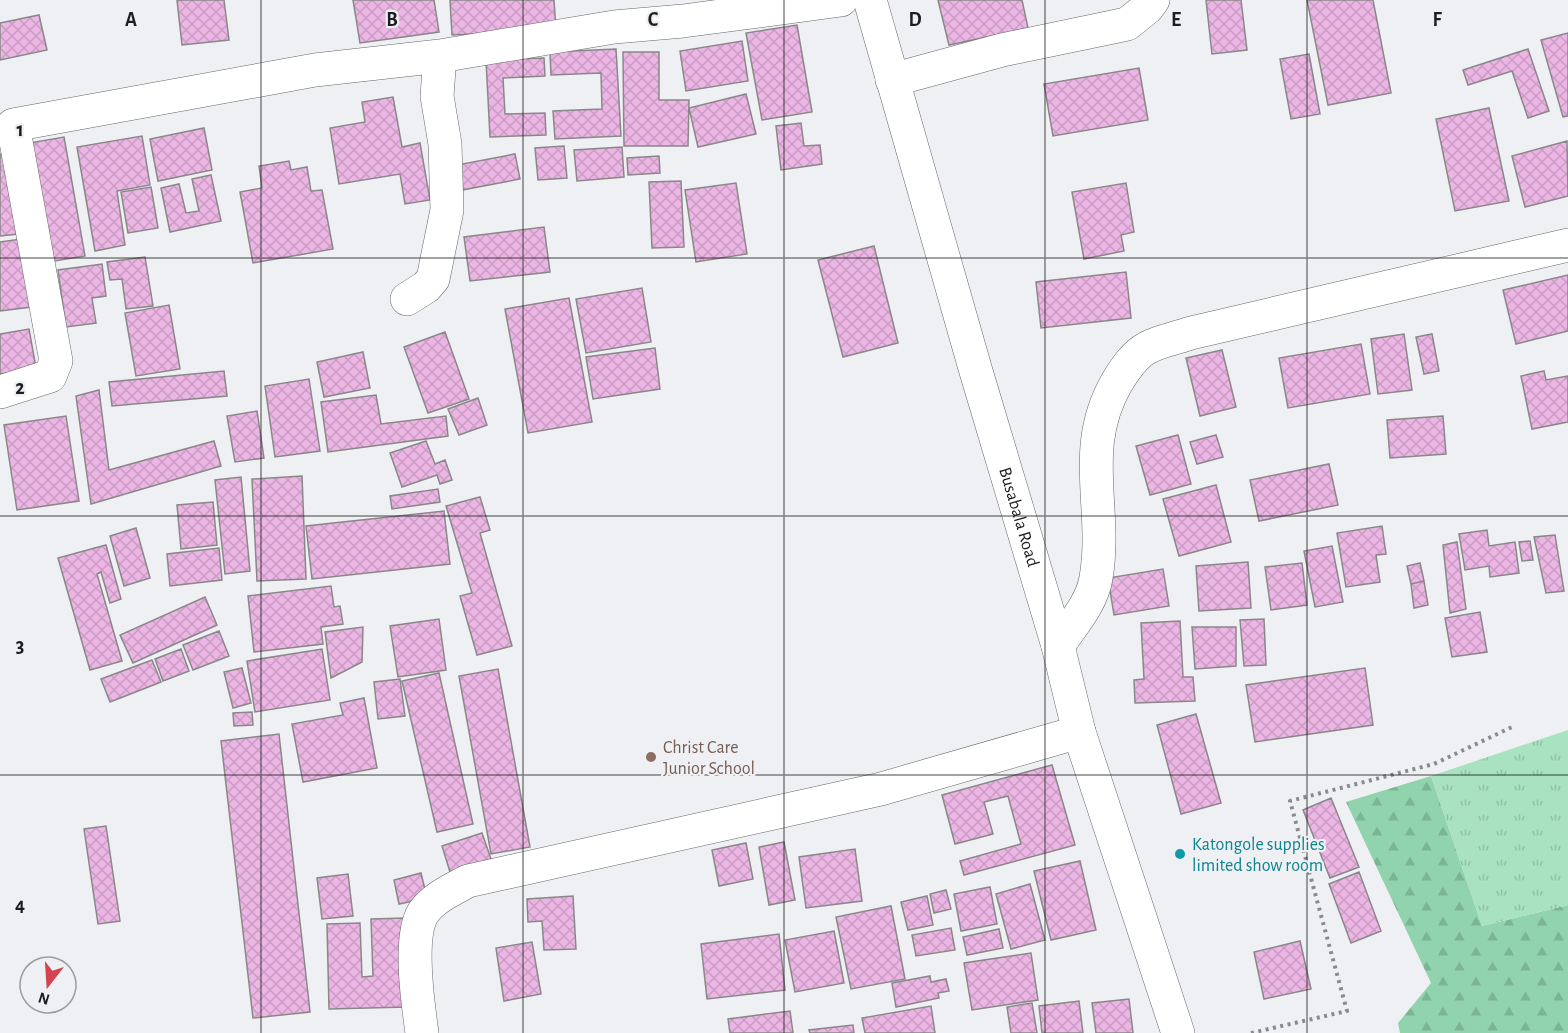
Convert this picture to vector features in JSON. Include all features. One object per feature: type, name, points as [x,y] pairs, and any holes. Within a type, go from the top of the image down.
[{"type":"street","points":[[0,392],[50,376],[56,361],[13,125],[315,70],[440,56],[614,27],[683,21],[841,0]]},
{"type":"street","name":"Busabala Road","points":[[870,0],[1058,646],[1079,732],[1178,1033]]},
{"type":"street","points":[[892,80],[1002,50],[1127,24],[1148,8],[1153,0]]},
{"type":"street","points":[[407,299],[426,287],[433,279],[447,210],[445,144],[437,96],[440,56]]},
{"type":"street","points":[[1058,646],[1085,605],[1096,581],[1098,558],[1096,437],[1101,413],[1127,366],[1147,348],[1191,333],[1568,245]]},
{"type":"street","points":[[422,1033],[417,989],[416,944],[423,914],[442,895],[468,880],[882,789],[1079,732]]},
{"type":"path","points":[[1251,1033],[1347,1011],[1290,801],[1434,764],[1512,727]]},
{"type":"green space","points":[[1568,730],[1568,905],[1482,926],[1431,776]]},
{"type":"green space","points":[[1431,776],[1482,926],[1568,905],[1568,1033],[1400,1033],[1398,1023],[1431,983],[1346,802]]},
{"type":"building","points":[[177,0],[224,0],[229,40],[182,45]]},
{"type":"building","points":[[353,0],[434,0],[439,32],[360,43]]},
{"type":"building","points":[[450,0],[554,0],[556,30],[452,35]]},
{"type":"building","points":[[938,0],[1022,0],[1028,28],[949,45]]},
{"type":"building","points":[[1206,0],[1241,0],[1247,50],[1212,54]]},
{"type":"building","points":[[1307,0],[1373,0],[1391,93],[1328,105]]},
{"type":"building","points":[[39,15],[47,50],[0,60],[0,23]]},
{"type":"building","points":[[797,25],[812,112],[762,120],[746,33]]},
{"type":"building","points":[[1568,33],[1568,116],[1563,117],[1541,40]]},
{"type":"building","points":[[742,41],[748,81],[686,91],[680,51]]},
{"type":"building","points":[[616,49],[621,136],[555,139],[553,111],[602,109],[601,73],[551,75],[550,52]]},
{"type":"building","points":[[1528,49],[1549,111],[1528,118],[1512,71],[1468,85],[1463,70]]},
{"type":"building","points":[[623,52],[659,52],[659,100],[689,100],[688,146],[624,146]]},
{"type":"building","points":[[1309,54],[1320,114],[1291,119],[1280,59]]},
{"type":"building","points":[[544,58],[545,76],[503,78],[505,114],[545,113],[546,135],[490,137],[486,60]]},
{"type":"building","points":[[1139,68],[1148,120],[1053,136],[1044,84]]},
{"type":"building","points":[[746,94],[756,134],[698,147],[689,108]]},
{"type":"building","points":[[393,97],[402,147],[420,143],[430,200],[405,204],[400,174],[339,184],[330,128],[365,122],[362,102]]},
{"type":"building","points":[[1489,108],[1509,201],[1455,211],[1436,119]]},
{"type":"building","points":[[801,123],[804,146],[820,145],[822,164],[781,170],[776,126]]},
{"type":"building","points":[[204,128],[212,170],[158,181],[150,139]]},
{"type":"building","points":[[142,136],[150,185],[117,191],[125,245],[95,251],[77,147]]},
{"type":"building","points":[[64,137],[85,256],[49,262],[29,143]]},
{"type":"building","points":[[1567,141],[1568,196],[1525,207],[1512,156]]},
{"type":"building","points":[[564,146],[567,178],[538,180],[535,148]]},
{"type":"building","points":[[622,147],[624,177],[577,181],[574,150]]},
{"type":"building","points":[[7,153],[18,234],[0,236],[0,154]]},
{"type":"building","points":[[515,154],[520,179],[462,190],[457,165]]},
{"type":"building","points":[[659,156],[660,173],[628,175],[627,158]]},
{"type":"building","points":[[289,161],[291,170],[307,167],[311,191],[322,190],[333,249],[253,263],[240,192],[262,188],[259,166]]},
{"type":"building","points":[[211,175],[221,221],[170,232],[161,188],[179,184],[186,213],[199,211],[192,179]]},
{"type":"building","points":[[681,181],[684,247],[652,248],[649,182]]},
{"type":"building","points":[[736,183],[747,254],[696,262],[685,190]]},
{"type":"building","points":[[1126,183],[1134,232],[1121,235],[1124,251],[1084,259],[1072,192]]},
{"type":"building","points":[[151,187],[158,228],[128,233],[121,192]]},
{"type":"building","points":[[544,227],[550,272],[470,281],[464,237]]},
{"type":"building","points":[[21,239],[31,307],[0,311],[0,242]]},
{"type":"building","points":[[874,246],[898,343],[843,357],[818,260]]},
{"type":"building","points":[[145,257],[153,306],[126,309],[122,279],[110,280],[107,262]]},
{"type":"building","points":[[102,264],[106,296],[92,298],[96,323],[66,327],[58,270]]},
{"type":"building","points":[[1126,272],[1131,318],[1041,328],[1036,282]]},
{"type":"building","points":[[1568,275],[1568,331],[1516,344],[1503,290]]},
{"type":"building","points":[[642,288],[651,342],[586,353],[576,299]]},
{"type":"building","points":[[569,298],[592,422],[528,433],[505,309]]},
{"type":"building","points":[[169,305],[180,369],[136,376],[125,313]]},
{"type":"building","points":[[29,329],[36,368],[0,374],[0,334]]},
{"type":"building","points":[[445,332],[469,399],[428,413],[404,347]]},
{"type":"building","points":[[1404,334],[1412,390],[1378,394],[1371,339]]},
{"type":"building","points":[[1432,334],[1439,371],[1424,374],[1416,337]]},
{"type":"building","points":[[1361,344],[1370,394],[1288,408],[1279,358]]},
{"type":"building","points":[[655,348],[660,389],[593,399],[586,357]]},
{"type":"building","points":[[1222,350],[1236,407],[1200,416],[1186,358]]},
{"type":"building","points":[[363,352],[370,388],[324,397],[317,362]]},
{"type":"building","points":[[224,371],[227,396],[112,406],[109,382]]},
{"type":"building","points":[[1544,371],[1546,380],[1568,376],[1568,422],[1532,429],[1521,376]]},
{"type":"building","points":[[309,379],[320,451],[275,457],[265,386]]},
{"type":"building","points":[[99,390],[109,470],[214,441],[221,466],[91,504],[76,396]]},
{"type":"building","points":[[376,395],[381,424],[446,416],[448,436],[328,452],[321,402]]},
{"type":"building","points":[[478,398],[487,425],[459,435],[448,409]]},
{"type":"building","points":[[257,411],[264,458],[235,462],[227,416]]},
{"type":"building","points":[[66,416],[79,501],[17,510],[4,425]]},
{"type":"building","points":[[1443,416],[1446,454],[1390,458],[1387,420]]},
{"type":"building","points":[[1178,435],[1191,484],[1150,495],[1136,446]]},
{"type":"building","points":[[1216,435],[1223,457],[1197,464],[1190,442]]},
{"type":"building","points":[[426,441],[435,464],[445,460],[452,480],[440,484],[437,475],[402,487],[390,453]]},
{"type":"building","points":[[1329,464],[1338,505],[1259,521],[1250,480]]},
{"type":"building","points":[[302,476],[306,579],[257,581],[252,479]]},
{"type":"building","points":[[241,477],[250,571],[225,574],[215,480]]},
{"type":"building","points":[[1216,485],[1231,542],[1179,556],[1163,499]]},
{"type":"building","points":[[438,489],[440,502],[392,509],[390,496]]},
{"type":"building","points":[[480,497],[490,530],[480,533],[512,646],[477,655],[460,596],[472,593],[446,506]]},
{"type":"building","points":[[213,502],[217,545],[181,549],[177,505]]},
{"type":"building","points":[[444,511],[450,564],[312,579],[306,526]]},
{"type":"building","points":[[1382,526],[1386,554],[1376,555],[1380,582],[1346,587],[1337,533]]},
{"type":"building","points":[[136,528],[150,578],[124,586],[110,536]]},
{"type":"building","points":[[1487,530],[1489,546],[1515,542],[1519,573],[1490,577],[1489,566],[1465,570],[1459,534]]},
{"type":"building","points":[[1555,535],[1564,591],[1546,593],[1534,537]]},
{"type":"building","points":[[1530,541],[1533,560],[1522,561],[1519,542]]},
{"type":"building","points":[[1457,542],[1466,609],[1450,613],[1443,545]]},
{"type":"building","points":[[106,545],[121,599],[110,603],[101,572],[97,574],[122,661],[90,670],[58,558]]},
{"type":"building","points":[[1332,546],[1343,602],[1315,607],[1304,551]]},
{"type":"building","points":[[219,548],[222,580],[170,586],[167,554]]},
{"type":"building","points":[[1248,562],[1251,608],[1199,611],[1196,566]]},
{"type":"building","points":[[1302,563],[1307,605],[1271,610],[1265,567]]},
{"type":"building","points":[[1420,563],[1424,581],[1411,584],[1407,566]]},
{"type":"building","points":[[1163,569],[1169,606],[1114,615],[1108,578]]},
{"type":"building","points":[[1424,581],[1428,605],[1414,608],[1411,584]]},
{"type":"building","points":[[331,586],[334,607],[340,606],[343,624],[321,627],[323,644],[254,652],[248,596]]},
{"type":"building","points":[[205,597],[217,625],[133,663],[120,635]]},
{"type":"building","points":[[1480,612],[1487,652],[1452,657],[1445,618]]},
{"type":"building","points":[[439,619],[446,670],[398,677],[390,626]]},
{"type":"building","points":[[1264,619],[1266,665],[1244,666],[1240,620]]},
{"type":"building","points":[[1180,621],[1183,677],[1193,677],[1195,701],[1135,703],[1134,680],[1144,679],[1141,623]]},
{"type":"building","points":[[363,627],[362,662],[331,678],[325,632]]},
{"type":"building","points":[[1192,627],[1236,627],[1236,666],[1195,669]]},
{"type":"building","points":[[219,631],[229,656],[193,670],[183,645]]},
{"type":"building","points":[[181,649],[189,671],[163,681],[155,659]]},
{"type":"building","points":[[322,649],[330,700],[255,712],[247,661]]},
{"type":"building","points":[[152,660],[161,682],[110,702],[101,679]]},
{"type":"building","points":[[242,668],[251,703],[233,708],[224,672]]},
{"type":"building","points":[[1365,668],[1373,725],[1255,742],[1246,685]]},
{"type":"building","points":[[498,669],[530,847],[491,854],[459,676]]},
{"type":"building","points":[[439,673],[473,824],[437,832],[402,681]]},
{"type":"building","points":[[400,679],[405,716],[378,719],[374,682]]},
{"type":"building","points":[[364,698],[377,768],[303,782],[292,724],[343,715],[340,703]]},
{"type":"building","points":[[252,712],[253,725],[234,726],[233,713]]},
{"type":"building","points":[[1196,714],[1221,803],[1181,814],[1157,725]]},
{"type":"building","points":[[279,734],[310,1012],[253,1018],[221,741]]},
{"type":"building","points":[[1052,765],[1075,845],[964,875],[960,861],[1021,844],[1008,796],[984,802],[993,834],[955,844],[942,795]]},
{"type":"building","points":[[1331,798],[1359,867],[1330,878],[1303,810]]},
{"type":"building","points":[[106,826],[120,921],[98,924],[84,829]]},
{"type":"building","points":[[482,833],[491,859],[450,872],[442,846]]},
{"type":"building","points":[[784,842],[795,900],[769,905],[759,847]]},
{"type":"building","points":[[746,843],[753,879],[719,886],[712,850]]},
{"type":"building","points":[[855,849],[862,901],[806,908],[799,857]]},
{"type":"building","points":[[1080,861],[1096,930],[1051,940],[1034,871]]},
{"type":"building","points":[[1359,872],[1381,931],[1351,943],[1329,884]]},
{"type":"building","points":[[421,873],[427,898],[399,904],[394,880]]},
{"type":"building","points":[[348,874],[353,916],[322,919],[317,878]]},
{"type":"building","points":[[1030,884],[1045,940],[1011,949],[996,894]]},
{"type":"building","points":[[990,887],[997,924],[961,931],[954,894]]},
{"type":"building","points":[[946,890],[951,909],[934,913],[930,894]]},
{"type":"building","points":[[573,896],[576,949],[544,950],[542,921],[528,922],[527,899]]},
{"type":"building","points":[[927,896],[933,925],[908,930],[901,902]]},
{"type":"building","points":[[891,906],[905,979],[851,989],[836,917]]},
{"type":"building","points":[[405,918],[407,1007],[329,1009],[327,924],[360,923],[362,977],[373,976],[371,919]]},
{"type":"building","points":[[951,928],[955,950],[916,956],[912,935]]},
{"type":"building","points":[[999,929],[1003,948],[967,955],[963,937]]},
{"type":"building","points":[[834,931],[844,983],[795,992],[785,940]]},
{"type":"building","points":[[779,934],[785,990],[707,999],[701,944]]},
{"type":"building","points":[[1300,941],[1311,989],[1264,999],[1254,952]]},
{"type":"building","points":[[532,942],[541,994],[504,1001],[496,948]]},
{"type":"building","points":[[1031,953],[1038,1000],[972,1010],[964,963]]},
{"type":"building","points":[[930,976],[931,982],[946,979],[949,991],[938,993],[939,998],[896,1007],[892,983]]},
{"type":"building","points":[[1129,999],[1133,1033],[1096,1033],[1092,1003]]},
{"type":"building","points":[[1079,1001],[1083,1033],[1042,1033],[1039,1006]]},
{"type":"building","points":[[1032,1003],[1037,1033],[1011,1033],[1007,1007]]},
{"type":"building","points":[[931,1006],[935,1033],[865,1033],[862,1018]]},
{"type":"building","points":[[790,1011],[793,1033],[730,1033],[728,1019]]},
{"type":"building","points":[[853,1025],[854,1033],[810,1033],[809,1030]]},
{"type":"place","name":"Christ Care Junior School","points":[[651,757]]},
{"type":"place","name":"Katongole supplies limited show room","points":[[1180,854]]}]
